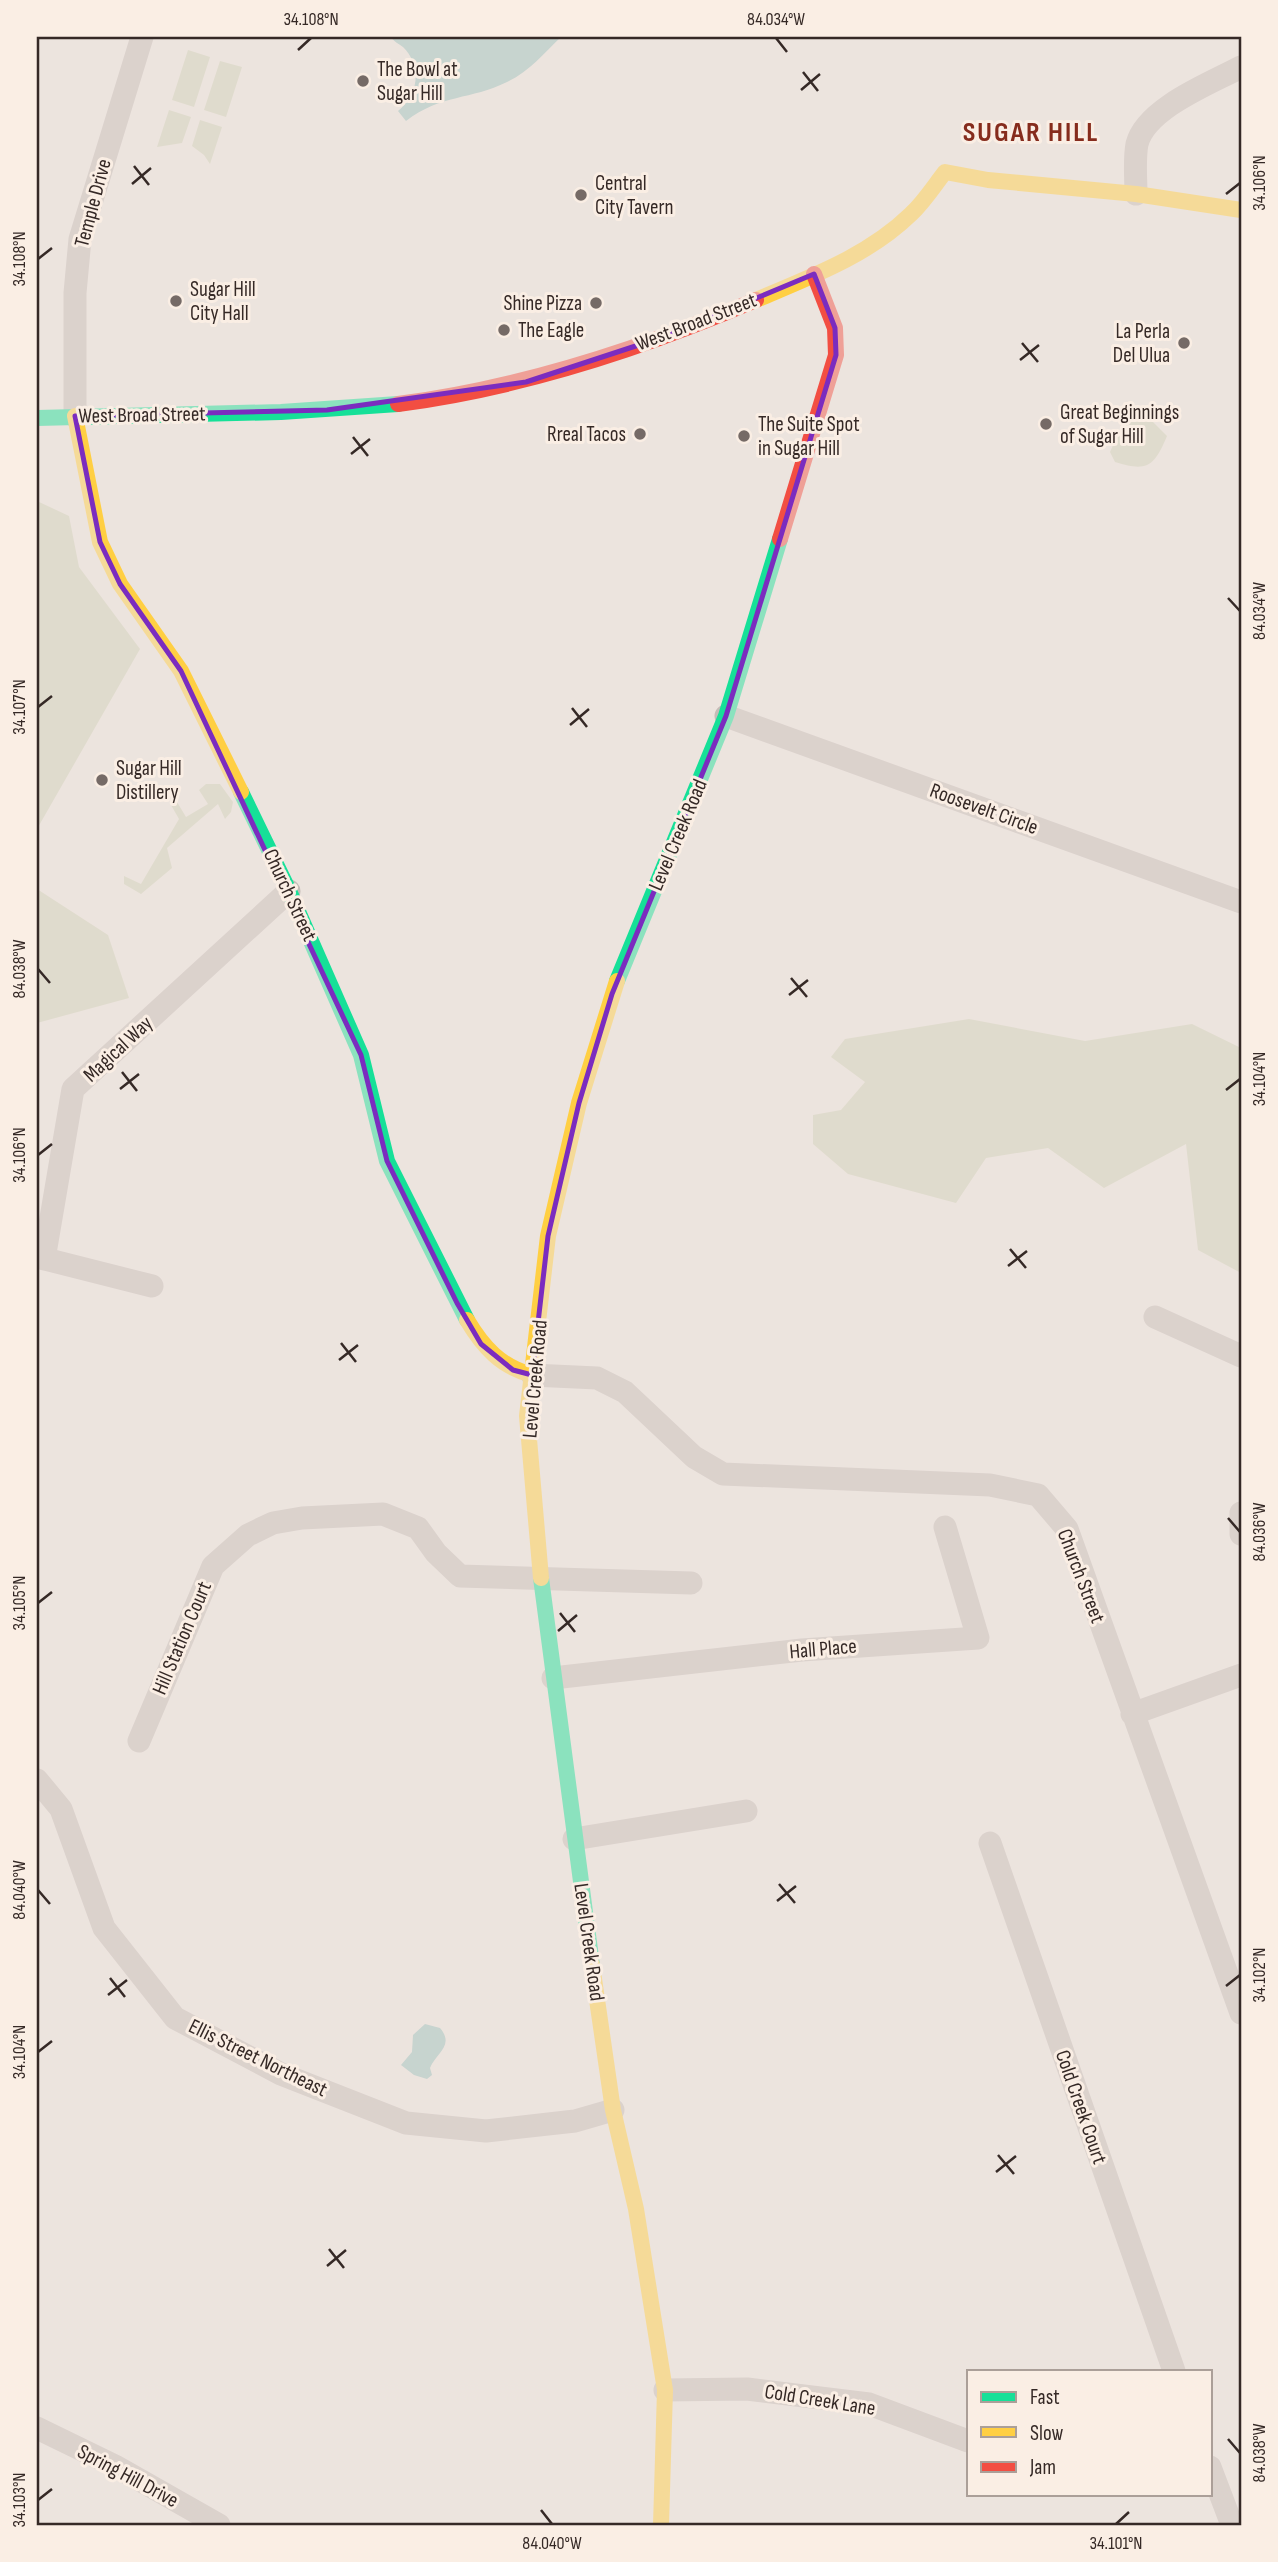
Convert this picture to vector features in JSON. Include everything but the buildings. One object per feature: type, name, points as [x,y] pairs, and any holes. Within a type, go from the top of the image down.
[{"type":"street","name":"Temple Drive","points":[[75,416],[75,293],[80,239],[142,37]]},
{"type":"street","points":[[1241,66],[1168,106],[1151,122],[1137,143],[1136,194],[1241,210]]},
{"type":"street","name":"West Broad Street","points":[[37,418],[327,410],[426,400],[526,382],[663,337],[814,274],[886,236],[911,215],[944,172],[988,180],[1136,194]]},
{"type":"street","name":"Level Creek Road","points":[[662,2525],[665,2390],[636,2209],[613,2110],[574,1839],[541,1579],[522,1373],[548,1236],[579,1103],[612,994],[726,716],[836,355],[835,328],[814,274]]},
{"type":"street","name":"Church Street","points":[[75,416],[100,542],[120,584],[180,671],[289,891],[361,1055],[387,1161],[457,1303],[481,1344],[522,1373],[597,1378],[625,1392],[694,1457],[723,1474],[990,1485],[1038,1495],[1067,1529],[1132,1714],[1240,2005]]},
{"type":"street","name":"Roosevelt Circle","points":[[726,716],[1241,902]]},
{"type":"street","name":"Magical Way","points":[[41,1258],[74,1089],[289,891]]},
{"type":"street","points":[[41,1258],[152,1286]]},
{"type":"street","points":[[1155,1317],[1241,1356]]},
{"type":"street","points":[[1241,1513],[1241,1534]]},
{"type":"street","name":"Hill Station Court","points":[[139,1741],[213,1566],[248,1535],[273,1523],[326,1516],[383,1514],[418,1528],[436,1553],[460,1576],[691,1583]]},
{"type":"street","name":"Hall Place","points":[[553,1678],[802,1650],[978,1639],[945,1527]]},
{"type":"street","points":[[1132,1714],[1241,1675]]},
{"type":"street","name":"Ellis Street Northeast","points":[[37,1780],[61,1809],[104,1928],[175,2018],[281,2074],[406,2123],[486,2131],[575,2121],[613,2110]]},
{"type":"street","points":[[574,1839],[746,1811]]},
{"type":"street","name":"Cold Creek Court","points":[[990,1843],[1165,2367]]},
{"type":"street","name":"Cold Creek Lane","points":[[665,2390],[747,2389],[869,2404],[967,2441]]},
{"type":"street","name":"Spring Hill Drive","points":[[37,2428],[115,2466],[219,2525]]},
{"type":"street","points":[[1212,2471],[1232,2525]]},
{"type":"highlighted area","points":[[814,274],[835,328],[836,355],[726,716],[612,994],[579,1103],[548,1236],[532,1375],[513,1370],[481,1344],[457,1303],[387,1161],[361,1055],[181,671],[120,584],[100,542],[75,416],[327,410],[526,382],[663,337]]},
{"type":"green space","points":[[188,50],[210,57],[194,107],[172,100]]},
{"type":"green space","points":[[220,61],[242,67],[226,117],[204,110]]},
{"type":"green space","points":[[169,110],[191,117],[182,143],[157,147]]},
{"type":"green space","points":[[200,120],[222,127],[210,164],[204,155],[192,146]]},
{"type":"green space","points":[[1132,405],[1138,407],[1167,436],[1153,460],[1135,467],[1115,462],[1110,452],[1122,425],[1125,409]]},
{"type":"green space","points":[[37,501],[69,516],[79,567],[140,649],[37,829]]},
{"type":"green space","points":[[206,784],[220,784],[233,802],[231,812],[225,819],[218,804],[167,848],[172,868],[141,894],[124,884],[124,876],[141,884],[179,819],[171,805],[177,802],[186,817],[208,804],[199,790]]},
{"type":"green space","points":[[37,889],[108,935],[129,998],[37,1023]]},
{"type":"green space","points":[[969,1019],[1085,1041],[1192,1024],[1241,1048],[1241,1273],[1198,1250],[1186,1144],[1104,1188],[1048,1148],[986,1158],[956,1203],[848,1174],[813,1144],[813,1115],[841,1110],[865,1082],[831,1057],[845,1039]]},
{"type":"water","points":[[391,37],[561,37],[515,78],[494,88],[431,106],[406,121],[398,111],[414,89],[415,72],[409,55]]},
{"type":"water","points":[[425,2024],[440,2028],[446,2040],[430,2068],[432,2075],[427,2079],[414,2075],[401,2065],[412,2052],[413,2035]]},
{"type":"traffic: fast","points":[[37,418],[281,412],[398,404]]},
{"type":"traffic: fast","points":[[617,981],[726,716],[780,539]]},
{"type":"traffic: fast","points":[[241,792],[289,891],[361,1055],[387,1161],[467,1320]]},
{"type":"traffic: fast","points":[[541,1578],[592,1965]]},
{"type":"traffic: slow","points":[[756,300],[838,264],[876,242],[916,209],[945,172],[988,180],[1136,194],[1241,210]]},
{"type":"traffic: slow","points":[[75,416],[100,542],[120,584],[181,671],[241,792]]},
{"type":"traffic: slow","points":[[541,1578],[527,1416],[548,1236],[579,1103],[617,981]]},
{"type":"traffic: slow","points":[[467,1320],[494,1355],[511,1367],[532,1375]]},
{"type":"traffic: slow","points":[[592,1965],[613,2110],[636,2209],[665,2390],[661,2525]]},
{"type":"traffic: jam","points":[[780,539],[836,355],[835,328],[814,274]]},
{"type":"traffic: jam","points":[[398,404],[490,388],[580,364],[669,335],[756,300]]},
{"type":"place","name":"The Bowl at Sugar Hill","points":[[363,81]]},
{"type":"place","name":"Central City Tavern","points":[[581,195]]},
{"type":"place","name":"Sugar Hill City Hall","points":[[176,301]]},
{"type":"place","name":"Shine Pizza","points":[[596,303]]},
{"type":"place","name":"The Eagle","points":[[504,330]]},
{"type":"place","name":"La Perla Del Ulua","points":[[1184,343]]},
{"type":"place","name":"Great Beginnings of Sugar Hill","points":[[1046,424]]},
{"type":"place","name":"Rreal Tacos","points":[[640,434]]},
{"type":"place","name":"The Suite Spot in Sugar Hill","points":[[744,436]]},
{"type":"place","name":"Sugar Hill Distillery","points":[[102,780]]},
{"type":"district","name":"SUGAR HILL","points":[[1031,132]]}]
